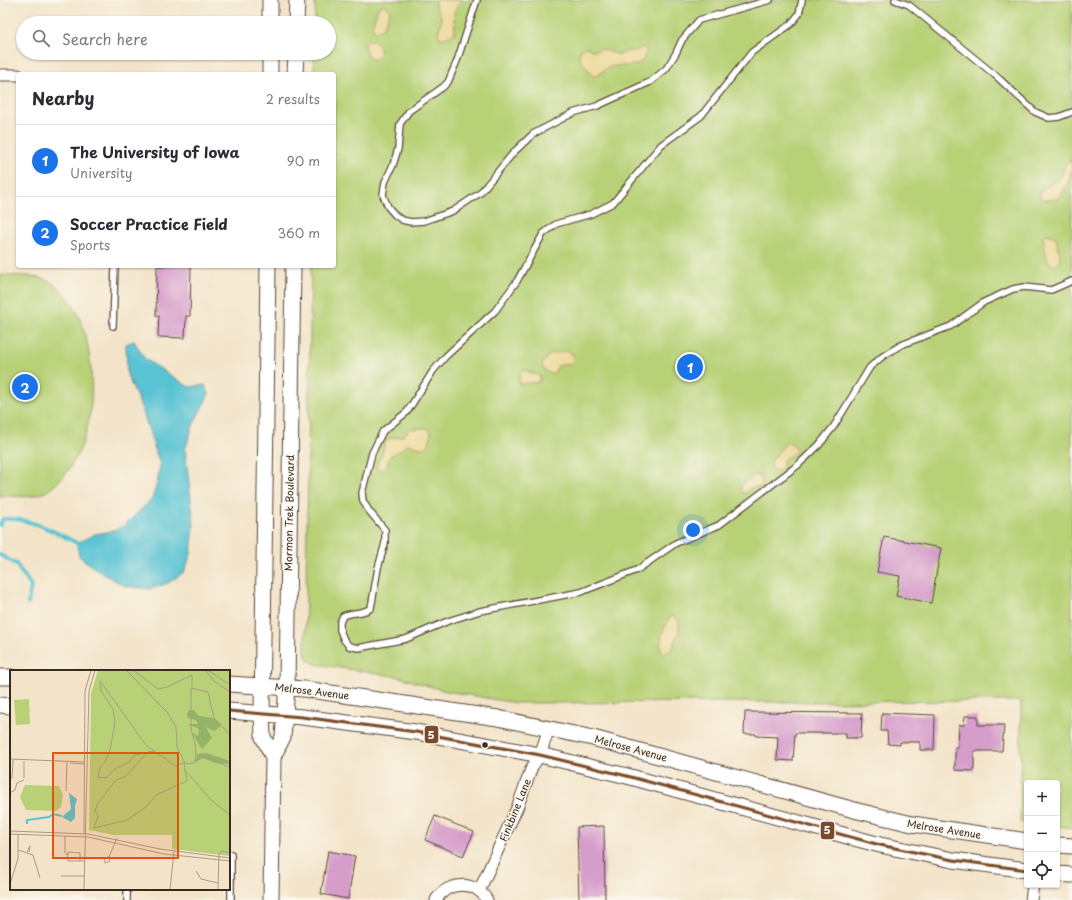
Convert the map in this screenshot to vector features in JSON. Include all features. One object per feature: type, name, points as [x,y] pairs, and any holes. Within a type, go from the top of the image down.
[{"type":"main road","points":[[270,0],[270,16]]},
{"type":"main road","points":[[296,16],[297,0]]},
{"type":"main road","points":[[270,60],[270,72]]},
{"type":"main road","points":[[295,72],[296,60]]},
{"type":"main road","name":"Mormon Trek Boulevard","points":[[268,268],[262,714],[263,737],[273,757]]},
{"type":"main road","name":"Mormon Trek Boulevard","points":[[271,900],[273,757],[283,737],[287,687],[293,268]]},
{"type":"main road","name":"Melrose Avenue","points":[[230,684],[287,687],[417,705],[549,728],[673,759],[858,811],[904,822],[1024,841]]},
{"type":"main road","points":[[230,711],[285,716],[416,732],[540,755],[627,776],[880,845],[953,860],[1024,870]]},
{"type":"main road","points":[[1060,845],[1072,846]]},
{"type":"main road","points":[[1060,874],[1072,875]]},
{"type":"street","points":[[0,75],[16,75]]},
{"type":"street","name":"Finkbine Lane","points":[[479,890],[517,808],[532,767],[540,755],[549,728]]},
{"type":"street","points":[[436,900],[445,890],[458,885],[465,885],[479,890],[487,900]]},
{"type":"street","points":[[1031,900],[1033,888]]},
{"type":"lane","points":[[478,0],[457,61],[448,82],[443,88],[409,111],[400,124],[398,149],[394,165],[385,182],[384,195],[388,207],[402,220],[411,222],[424,221],[463,206],[480,193],[514,152],[533,134],[573,113],[597,106],[650,82],[666,69],[682,40],[699,20],[770,0]]},
{"type":"lane","points":[[797,0],[800,4],[799,14]]},
{"type":"lane","points":[[802,0],[799,14],[791,24],[752,52],[701,116],[662,145],[613,204],[591,214],[556,224],[544,234],[517,281],[495,312],[446,356],[429,377],[407,412],[383,431],[372,453],[362,494],[363,501],[369,512],[385,530],[386,543],[378,568],[371,608],[368,611],[352,612],[343,616],[340,622],[342,635],[349,646],[358,648],[406,638],[448,621],[480,611],[581,592],[637,570],[676,543],[719,525],[798,465],[819,445],[834,426],[870,367],[883,356],[901,345],[951,326],[984,302],[1013,288],[1051,290],[1072,281]]},
{"type":"lane","points":[[895,0],[909,5],[995,75],[1035,112],[1049,118],[1060,117],[1072,112]]},
{"type":"lane","points":[[113,326],[115,268]]},
{"type":"lane","points":[[230,854],[232,854],[231,900]]},
{"type":"green space","points":[[315,0],[1072,0],[1072,828],[1060,826],[1060,780],[1024,780],[1024,823],[1020,822],[1021,701],[515,703],[446,691],[399,677],[316,664],[308,660],[305,653],[311,268],[336,268],[336,72],[314,72],[314,60],[336,60],[336,16],[315,16]]},
{"type":"green space","points":[[0,275],[37,277],[48,281],[62,291],[74,306],[82,324],[88,345],[92,388],[91,407],[86,434],[73,463],[67,472],[53,487],[34,496],[0,496]]},
{"type":"sand","points":[[435,0],[461,0],[454,12],[455,33],[446,38],[440,38],[438,34],[442,18],[435,5]]},
{"type":"sand","points":[[381,5],[389,8],[390,12],[383,28],[375,31],[372,26],[378,8]]},
{"type":"sand","points":[[370,40],[376,43],[380,48],[380,54],[376,59],[371,59],[365,51],[365,43]]},
{"type":"sand","points":[[587,47],[593,51],[602,49],[619,55],[627,51],[635,51],[643,47],[646,50],[645,57],[638,64],[610,67],[594,77],[579,58],[580,50]]},
{"type":"sand","points":[[1069,161],[1072,161],[1070,176],[1067,186],[1061,195],[1057,199],[1043,200],[1040,198],[1041,191],[1060,178],[1063,174],[1065,165]]},
{"type":"sand","points":[[1046,234],[1056,237],[1059,249],[1059,261],[1053,265],[1047,260],[1043,238]]},
{"type":"sand","points":[[568,351],[571,352],[574,359],[571,364],[558,366],[554,373],[551,374],[544,370],[542,364],[550,354]]},
{"type":"sand","points":[[524,370],[540,376],[539,382],[519,384],[520,374]]},
{"type":"sand","points":[[426,428],[431,432],[430,441],[425,448],[407,444],[401,450],[390,456],[387,465],[382,470],[377,469],[377,462],[382,455],[385,442],[391,438],[403,436],[410,429]]},
{"type":"sand","points":[[786,443],[791,443],[795,446],[796,452],[783,460],[783,470],[775,471],[771,467],[772,460]]},
{"type":"sand","points":[[754,475],[760,476],[763,483],[759,487],[750,488],[744,494],[740,490],[741,486]]},
{"type":"sand","points":[[674,616],[679,621],[679,631],[672,650],[662,653],[661,640],[663,631],[669,618]]},
{"type":"water","points":[[134,341],[145,359],[189,387],[205,385],[209,394],[193,425],[185,450],[194,524],[191,554],[184,572],[168,583],[151,589],[125,586],[100,572],[79,556],[77,543],[95,534],[112,531],[124,526],[152,499],[157,483],[160,465],[142,409],[127,375],[126,344]]},
{"type":"building","points":[[157,268],[191,268],[190,316],[186,316],[185,338],[158,337],[159,316],[156,316]]},
{"type":"building","points":[[884,537],[941,548],[931,603],[896,596],[900,576],[877,572]]},
{"type":"building","points":[[745,712],[862,713],[861,738],[846,738],[846,733],[795,733],[793,761],[777,760],[778,737],[744,734]]},
{"type":"building","points":[[882,713],[935,715],[934,750],[920,750],[920,742],[900,742],[900,745],[888,744],[887,731],[881,731]]},
{"type":"building","points":[[965,716],[978,716],[978,725],[1004,725],[1002,751],[974,751],[974,771],[955,770],[955,747],[958,747],[959,725],[964,725]]},
{"type":"building","points":[[435,816],[474,832],[463,856],[425,840]]},
{"type":"building","points":[[604,826],[605,900],[579,900],[577,827]]},
{"type":"building","points":[[328,851],[355,856],[348,899],[321,894]]},
{"type":"waterway","points":[[0,525],[3,519],[22,520],[42,526],[77,543]]},
{"type":"waterway","points":[[0,555],[16,564],[31,586],[28,604]]},
{"type":"transit line","name":"5","points":[[230,711],[302,717],[416,732],[540,755],[627,776],[880,845],[953,860],[1024,870]]},
{"type":"place","name":"The University of Iowa","points":[[690,367]]},
{"type":"place","name":"Soccer Practice Field","points":[[25,387]]}]
